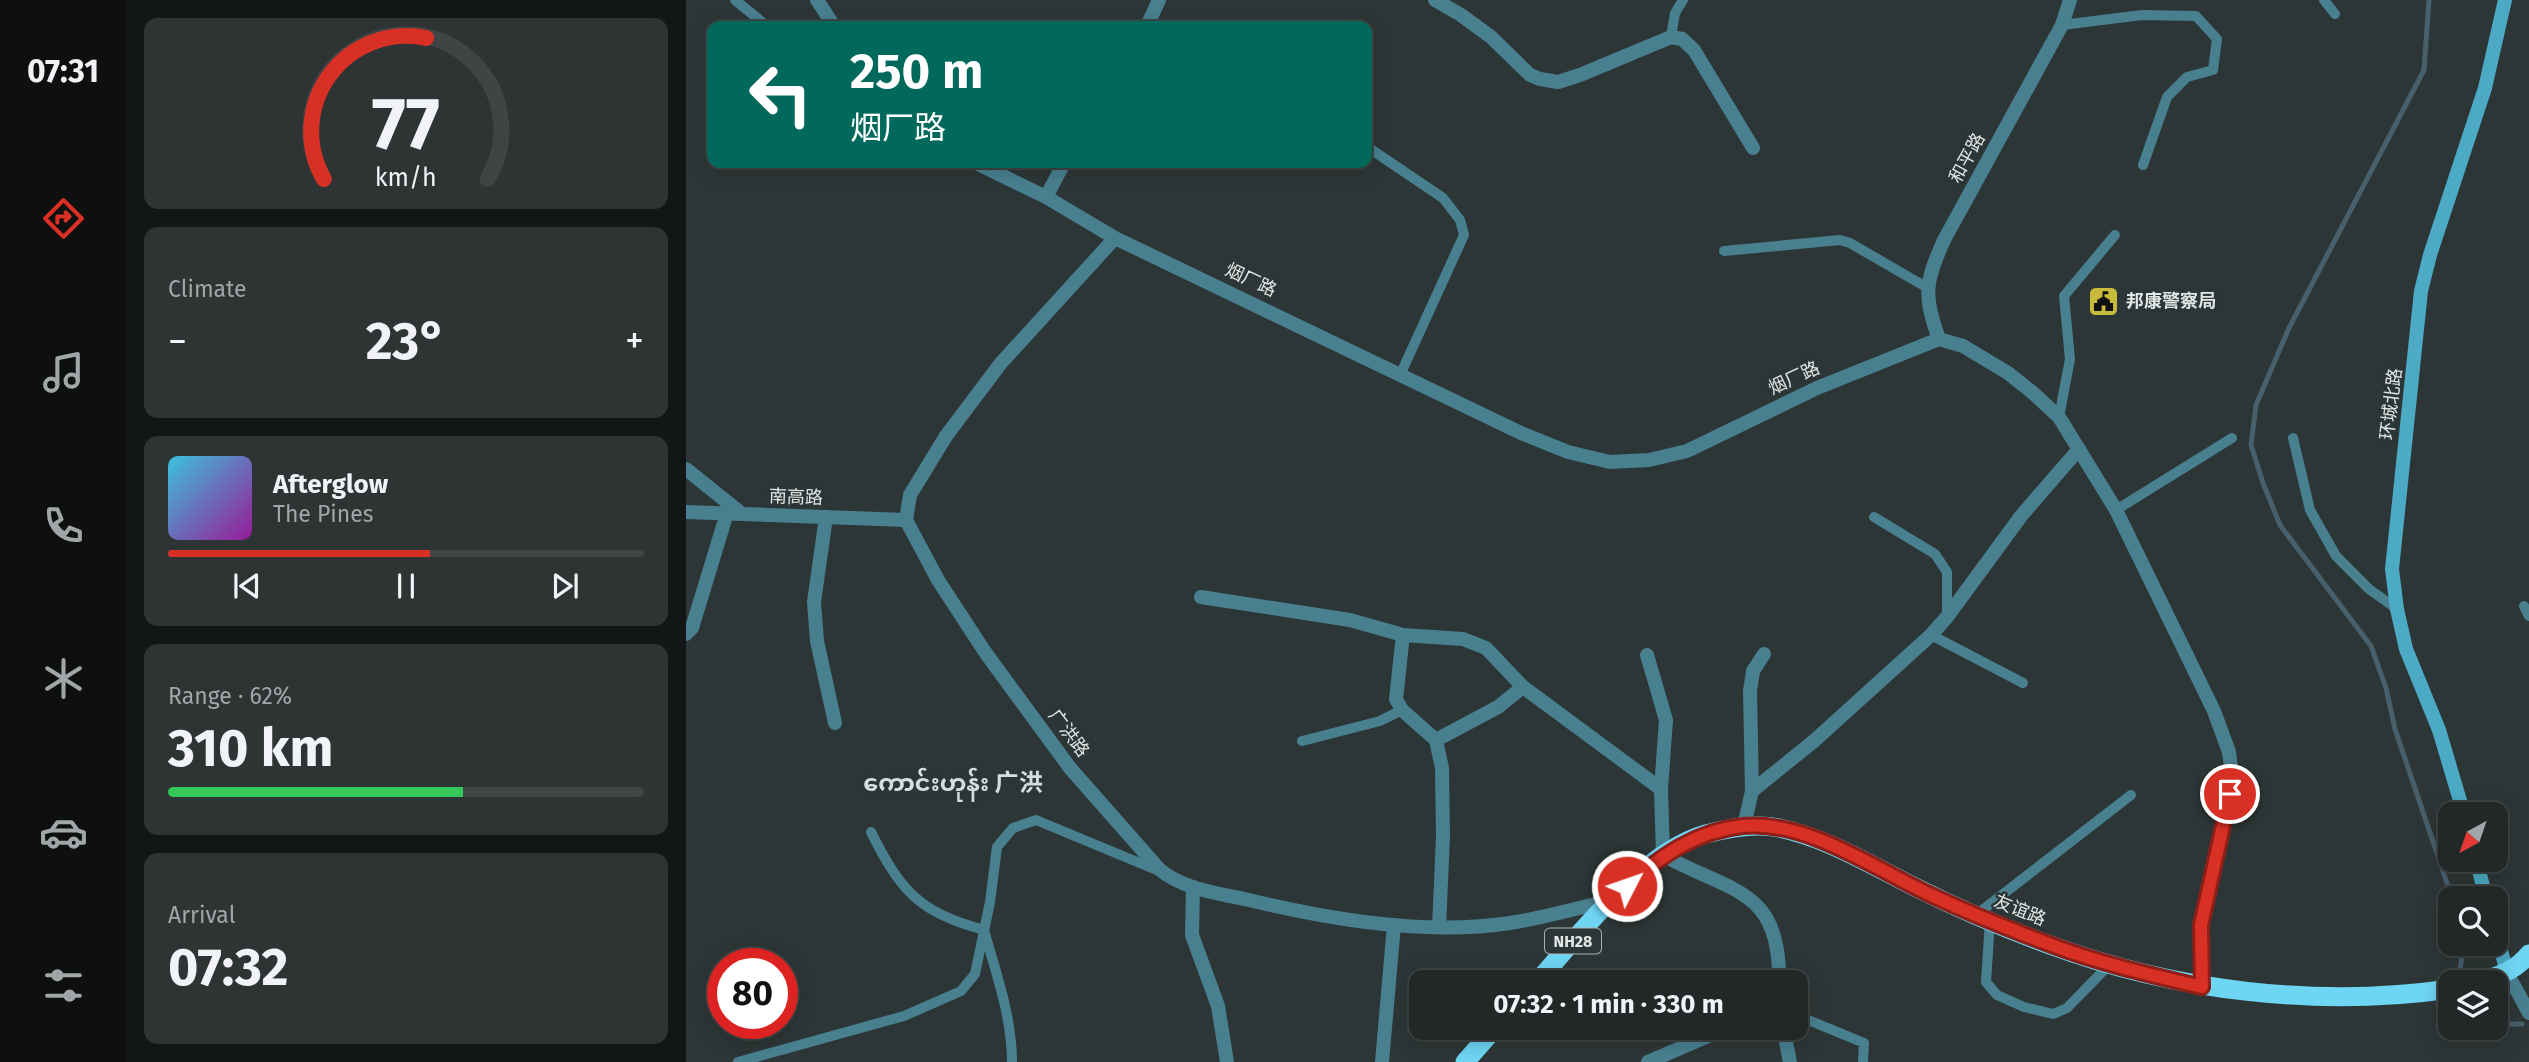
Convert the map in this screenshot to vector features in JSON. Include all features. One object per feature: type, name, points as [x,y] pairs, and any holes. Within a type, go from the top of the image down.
[{"type":"highway","name":"友谊路","points":[[1609,901],[1663,855],[1704,835],[1744,826],[1777,827],[1815,839],[1983,918],[2051,945],[2110,964],[2202,987],[2326,996],[2438,990]]},
{"type":"highway","name":"NH28","points":[[1548,970],[1609,901]]},
{"type":"highway","points":[[2508,972],[2520,965],[2529,954]]},
{"type":"highway","points":[[1465,1062],[1484,1040]]},
{"type":"main road","name":"环城北路","points":[[2460,802],[2439,730],[2406,649],[2396,609],[2392,569],[2421,291],[2430,255],[2485,88],[2505,0]]},
{"type":"street","points":[[817,0],[831,21]]},
{"type":"street","points":[[1149,21],[1159,0]]},
{"type":"street","points":[[1435,0],[1491,37],[1530,75],[1558,82],[1671,37],[1682,38],[1694,50],[1753,148]]},
{"type":"street","name":"和平路","points":[[1926,287],[1944,240],[2062,24],[2070,0]]},
{"type":"street","name":"烟厂路","points":[[986,168],[1046,197],[1115,237],[1521,433],[1567,452],[1610,462],[1649,460],[1686,451],[1817,388],[1939,340]]},
{"type":"street","points":[[1046,197],[1061,168]]},
{"type":"street","points":[[906,520],[910,495],[946,436],[1001,363],[1115,237]]},
{"type":"street","points":[[1926,287],[1929,312],[1939,340],[1963,346],[1988,359],[2032,392],[2059,417],[2116,510],[2214,711],[2229,752],[2232,774],[2201,925],[2202,987]]},
{"type":"street","points":[[1752,791],[1814,741],[1931,635],[2021,516],[2080,449]]},
{"type":"street","points":[[686,469],[735,514],[692,628],[686,634]]},
{"type":"street","name":"南高路","points":[[686,512],[906,520]]},
{"type":"street","points":[[826,517],[814,602],[817,641],[835,723]]},
{"type":"street","name":"广洪路","points":[[906,520],[938,580],[992,663],[1070,768],[1174,881],[1286,909],[1394,925],[1439,928],[1510,923],[1609,901]]},
{"type":"street","points":[[1200,597],[1350,620],[1403,635],[1463,639],[1486,648],[1523,687],[1661,789]]},
{"type":"street","points":[[1403,635],[1396,699],[1402,710],[1436,740],[1442,768],[1443,838],[1439,928]]},
{"type":"street","points":[[1744,826],[1752,791],[1750,691],[1753,671],[1764,654]]},
{"type":"street","points":[[1647,655],[1666,720],[1661,789],[1663,855],[1690,870],[1737,888],[1756,905],[1769,920],[1778,946],[1779,970]]},
{"type":"street","points":[[1436,740],[1498,706],[1523,687]]},
{"type":"street","points":[[1193,887],[1192,935],[1218,1006],[1227,1062]]},
{"type":"street","points":[[1382,1062],[1394,925]]},
{"type":"street","points":[[2508,975],[2529,1013]]},
{"type":"street","points":[[1648,1062],[1698,1040]]},
{"type":"street","points":[[1786,1040],[1790,1062]]},
{"type":"lane","points":[[735,0],[762,21]]},
{"type":"lane","points":[[1671,37],[1675,13],[1683,0]]},
{"type":"lane","points":[[2325,0],[2335,14]]},
{"type":"lane","points":[[2062,24],[2142,15],[2196,16],[2217,39],[2213,70],[2187,77],[2167,97],[2143,165]]},
{"type":"lane","points":[[1372,150],[1443,198],[1460,220],[1464,235],[1401,373]]},
{"type":"lane","points":[[2059,417],[2070,359],[2064,296],[2115,235]]},
{"type":"lane","points":[[1724,251],[1840,240],[1850,243],[1926,287]]},
{"type":"lane","points":[[2116,510],[2232,438]]},
{"type":"lane","points":[[2293,438],[2310,510],[2336,556],[2369,589],[2396,609]]},
{"type":"lane","points":[[1874,517],[1935,554],[1947,572],[1947,617]]},
{"type":"lane","points":[[1931,635],[2023,683]]},
{"type":"lane","points":[[1301,741],[1380,721],[1402,710]]},
{"type":"lane","points":[[2110,964],[2067,1008],[2053,1014],[2024,1007],[1997,995],[1986,982],[1983,918],[2131,795]]},
{"type":"lane","points":[[744,1061],[904,1016],[961,991],[975,974],[997,847],[1013,828],[1036,820],[1166,874]]},
{"type":"lane","points":[[871,832],[889,867],[907,891],[923,906],[952,922],[984,930]]},
{"type":"lane","points":[[984,930],[1005,1008],[1012,1044],[1012,1062]]},
{"type":"lane","points":[[1808,1020],[1864,1043],[1863,1062]]},
{"type":"waterway","points":[[2429,0],[2424,70],[2289,328],[2256,405],[2251,445],[2280,525],[2371,646],[2386,688],[2395,729],[2448,886]]},
{"type":"waterway","points":[[2460,969],[2462,956]]},
{"type":"waterway","points":[[2508,1024],[2522,1024]]},
{"type":"place","name":"邦康警察局","points":[[2103,301]]},
{"type":"district","name":"ကောင်းဟုန်း 广洪","points":[[953,783]]},
{"type":"route","points":[[1627,886],[1663,855],[1704,835],[1744,826],[1777,827],[1815,839],[1976,915],[2051,945],[2110,964],[2202,987],[2201,925],[2230,794]]}]
